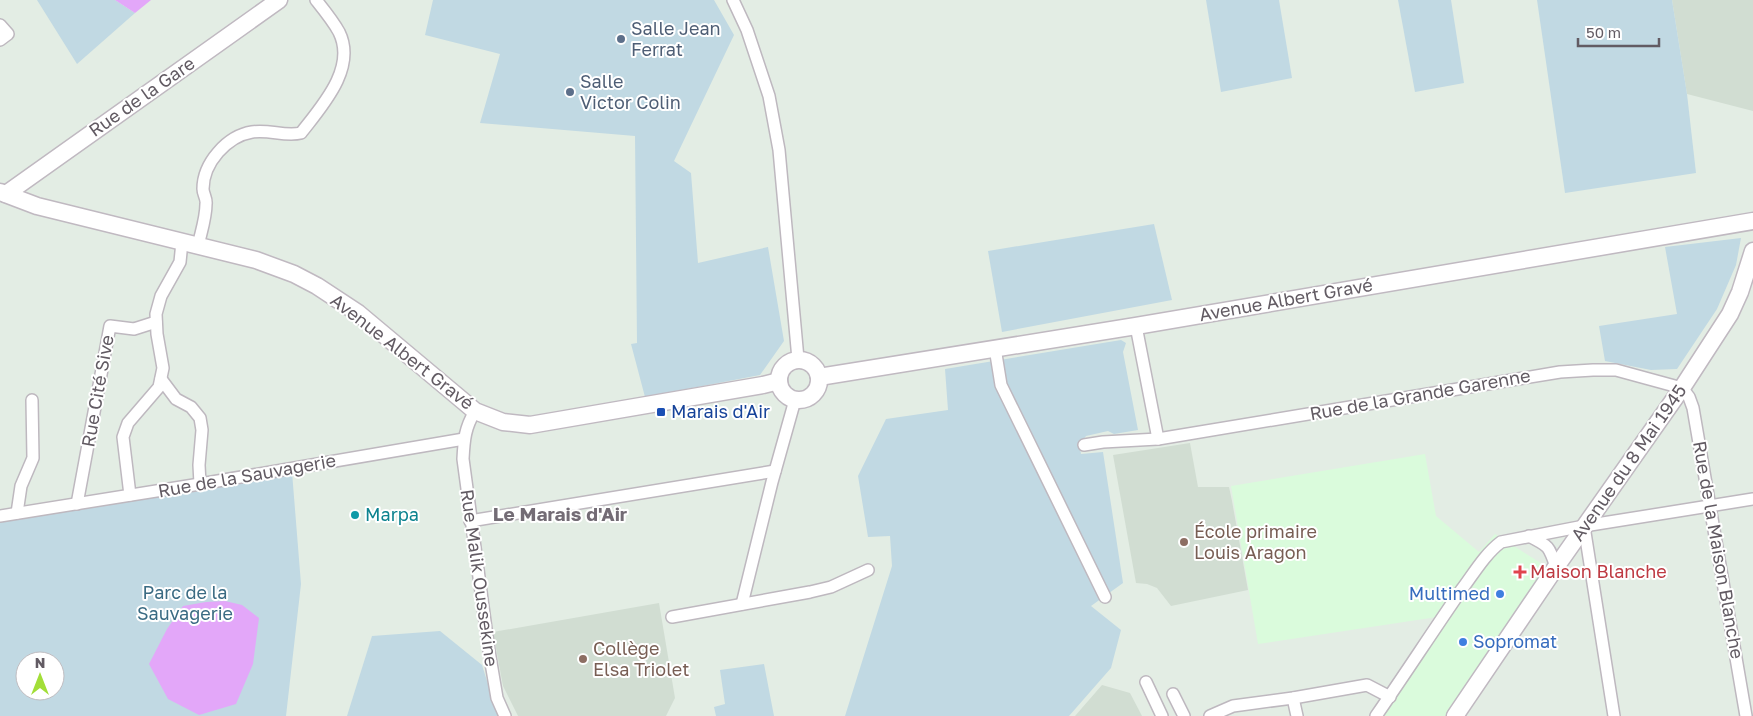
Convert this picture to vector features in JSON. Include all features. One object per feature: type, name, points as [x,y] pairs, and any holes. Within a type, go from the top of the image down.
[{"type":"street","name":"Rue de la Gare","points":[[2,197],[279,0]]},
{"type":"street","points":[[200,484],[199,465],[202,430],[200,418],[191,407],[176,399],[161,379],[163,368],[156,314],[161,296],[190,244],[207,203],[203,190],[210,162],[235,138],[251,132],[268,131],[294,135],[301,133],[330,94],[341,72],[344,47],[339,33],[316,0]]},
{"type":"street","points":[[733,0],[747,30],[771,105],[779,150],[798,359]]},
{"type":"street","points":[[0,25],[8,34],[0,40]]},
{"type":"street","name":"Avenue Albert Gravé","points":[[2,197],[256,260],[294,274],[317,286],[358,313],[475,411],[503,422],[530,424],[764,386],[779,381]]},
{"type":"street","name":"Avenue Albert Gravé","points":[[820,377],[1136,326],[1753,221]]},
{"type":"street","name":"Avenue du 8 Mai 1945","points":[[1455,716],[1584,526],[1682,388],[1730,314],[1740,292],[1753,251]]},
{"type":"street","name":"Rue Cité Sive","points":[[77,504],[110,326],[134,330],[156,322]]},
{"type":"street","points":[[1136,326],[1158,439]]},
{"type":"street","points":[[995,348],[1000,385],[1105,597]]},
{"type":"street","points":[[798,359],[810,362],[818,371],[820,377],[813,394],[808,398],[795,400],[784,393],[779,381],[782,368],[792,360],[798,359]]},
{"type":"street","name":"Rue de la Grande Garenne","points":[[1084,445],[1158,439],[1560,372],[1616,370],[1682,388]]},
{"type":"street","name":"Rue Cité Sive","points":[[130,495],[123,437],[128,423],[159,387],[161,379]]},
{"type":"street","name":"Rue de la Maison Blanche","points":[[1682,388],[1689,397],[1693,408],[1746,716]]},
{"type":"street","points":[[17,513],[21,486],[32,458],[32,400]]},
{"type":"street","points":[[742,604],[795,400]]},
{"type":"street","points":[[464,439],[475,411]]},
{"type":"street","name":"Rue de la Sauvagerie","points":[[0,516],[464,439]]},
{"type":"street","name":"Rue Malik Oussekine","points":[[464,439],[470,521],[497,698],[505,716]]},
{"type":"street","points":[[470,521],[776,471]]},
{"type":"street","points":[[1376,716],[1493,547],[1501,542],[1584,526],[1753,499]]},
{"type":"street","points":[[1584,526],[1614,716]]},
{"type":"street","points":[[1529,536],[1545,544],[1550,550],[1556,567]]},
{"type":"street","points":[[672,617],[824,589],[868,570]]},
{"type":"street","points":[[1146,682],[1162,716]]},
{"type":"street","points":[[1210,716],[1233,706],[1367,685],[1390,696]]},
{"type":"street","points":[[1173,694],[1184,716]]},
{"type":"street","points":[[1293,698],[1297,716]]},
{"type":"shaded area","points":[[115,0],[151,0],[135,13]]},
{"type":"shaded area","points":[[1672,0],[1753,0],[1753,111],[1687,94]]},
{"type":"shaded area","name":"École primaire Louis Aragon","points":[[1190,443],[1198,487],[1229,487],[1248,590],[1171,606],[1157,588],[1147,584],[1136,583],[1113,455]]},
{"type":"shaded area","points":[[1425,454],[1436,516],[1479,552],[1495,534],[1547,567],[1445,716],[1369,716],[1437,617],[1258,644],[1231,486]]},
{"type":"shaded area","points":[[225,601],[242,605],[259,618],[253,664],[236,704],[199,715],[168,699],[149,664],[167,629],[183,606]]},
{"type":"shaded area","name":"Collège Elsa Triolet","points":[[659,603],[675,698],[666,716],[518,716],[503,686],[493,632]]},
{"type":"shaded area","points":[[1102,685],[1130,693],[1142,716],[1075,716]]},
{"type":"green space","points":[[37,0],[115,0],[135,13],[77,64]]},
{"type":"green space","points":[[433,0],[714,0],[734,35],[674,161],[691,173],[698,263],[768,247],[784,341],[760,375],[645,397],[631,344],[637,343],[635,136],[480,123],[500,54],[425,35]]},
{"type":"green space","points":[[1206,0],[1279,0],[1292,78],[1221,92]]},
{"type":"green space","points":[[1398,0],[1451,0],[1464,83],[1415,92]]},
{"type":"green space","points":[[1537,0],[1672,0],[1687,94],[1696,173],[1565,193]]},
{"type":"green space","points":[[1154,224],[1172,300],[1002,332],[988,251]]},
{"type":"green space","points":[[1741,238],[1736,265],[1717,309],[1677,369],[1651,370],[1605,361],[1599,326],[1677,314],[1665,247]]},
{"type":"green space","points":[[1121,340],[1126,343],[1123,352],[1138,430],[1114,434],[1108,431],[1086,436],[1083,440],[1079,441],[1081,454],[1103,452],[1123,583],[1091,606],[1121,630],[1111,668],[1069,716],[845,716],[892,566],[890,536],[868,537],[858,476],[886,419],[948,410],[945,369]]},
{"type":"green space","name":"Parc de la Sauvagerie","points":[[292,472],[301,584],[286,716],[0,716],[0,517]]},
{"type":"green space","points":[[440,631],[482,665],[498,716],[347,716],[372,636]]},
{"type":"green space","points":[[764,664],[774,716],[716,716],[714,707],[725,704],[720,670]]},
{"type":"place","name":"Salle Jean Ferrat","points":[[621,39]]},
{"type":"place","name":"Salle Victor Colin","points":[[570,92]]},
{"type":"place","name":"Marais d'Air","points":[[661,412]]},
{"type":"place","name":"Marpa","points":[[355,515]]},
{"type":"place","name":"École primaire Louis Aragon","points":[[1184,542]]},
{"type":"place","name":"Maison Blanche","points":[[1520,572]]},
{"type":"place","name":"Multimed","points":[[1500,594]]},
{"type":"place","name":"Sopromat","points":[[1463,642]]},
{"type":"place","name":"Collège Elsa Triolet","points":[[583,659]]},
{"type":"district","name":"Le Marais d'Air","points":[[560,514]]}]
